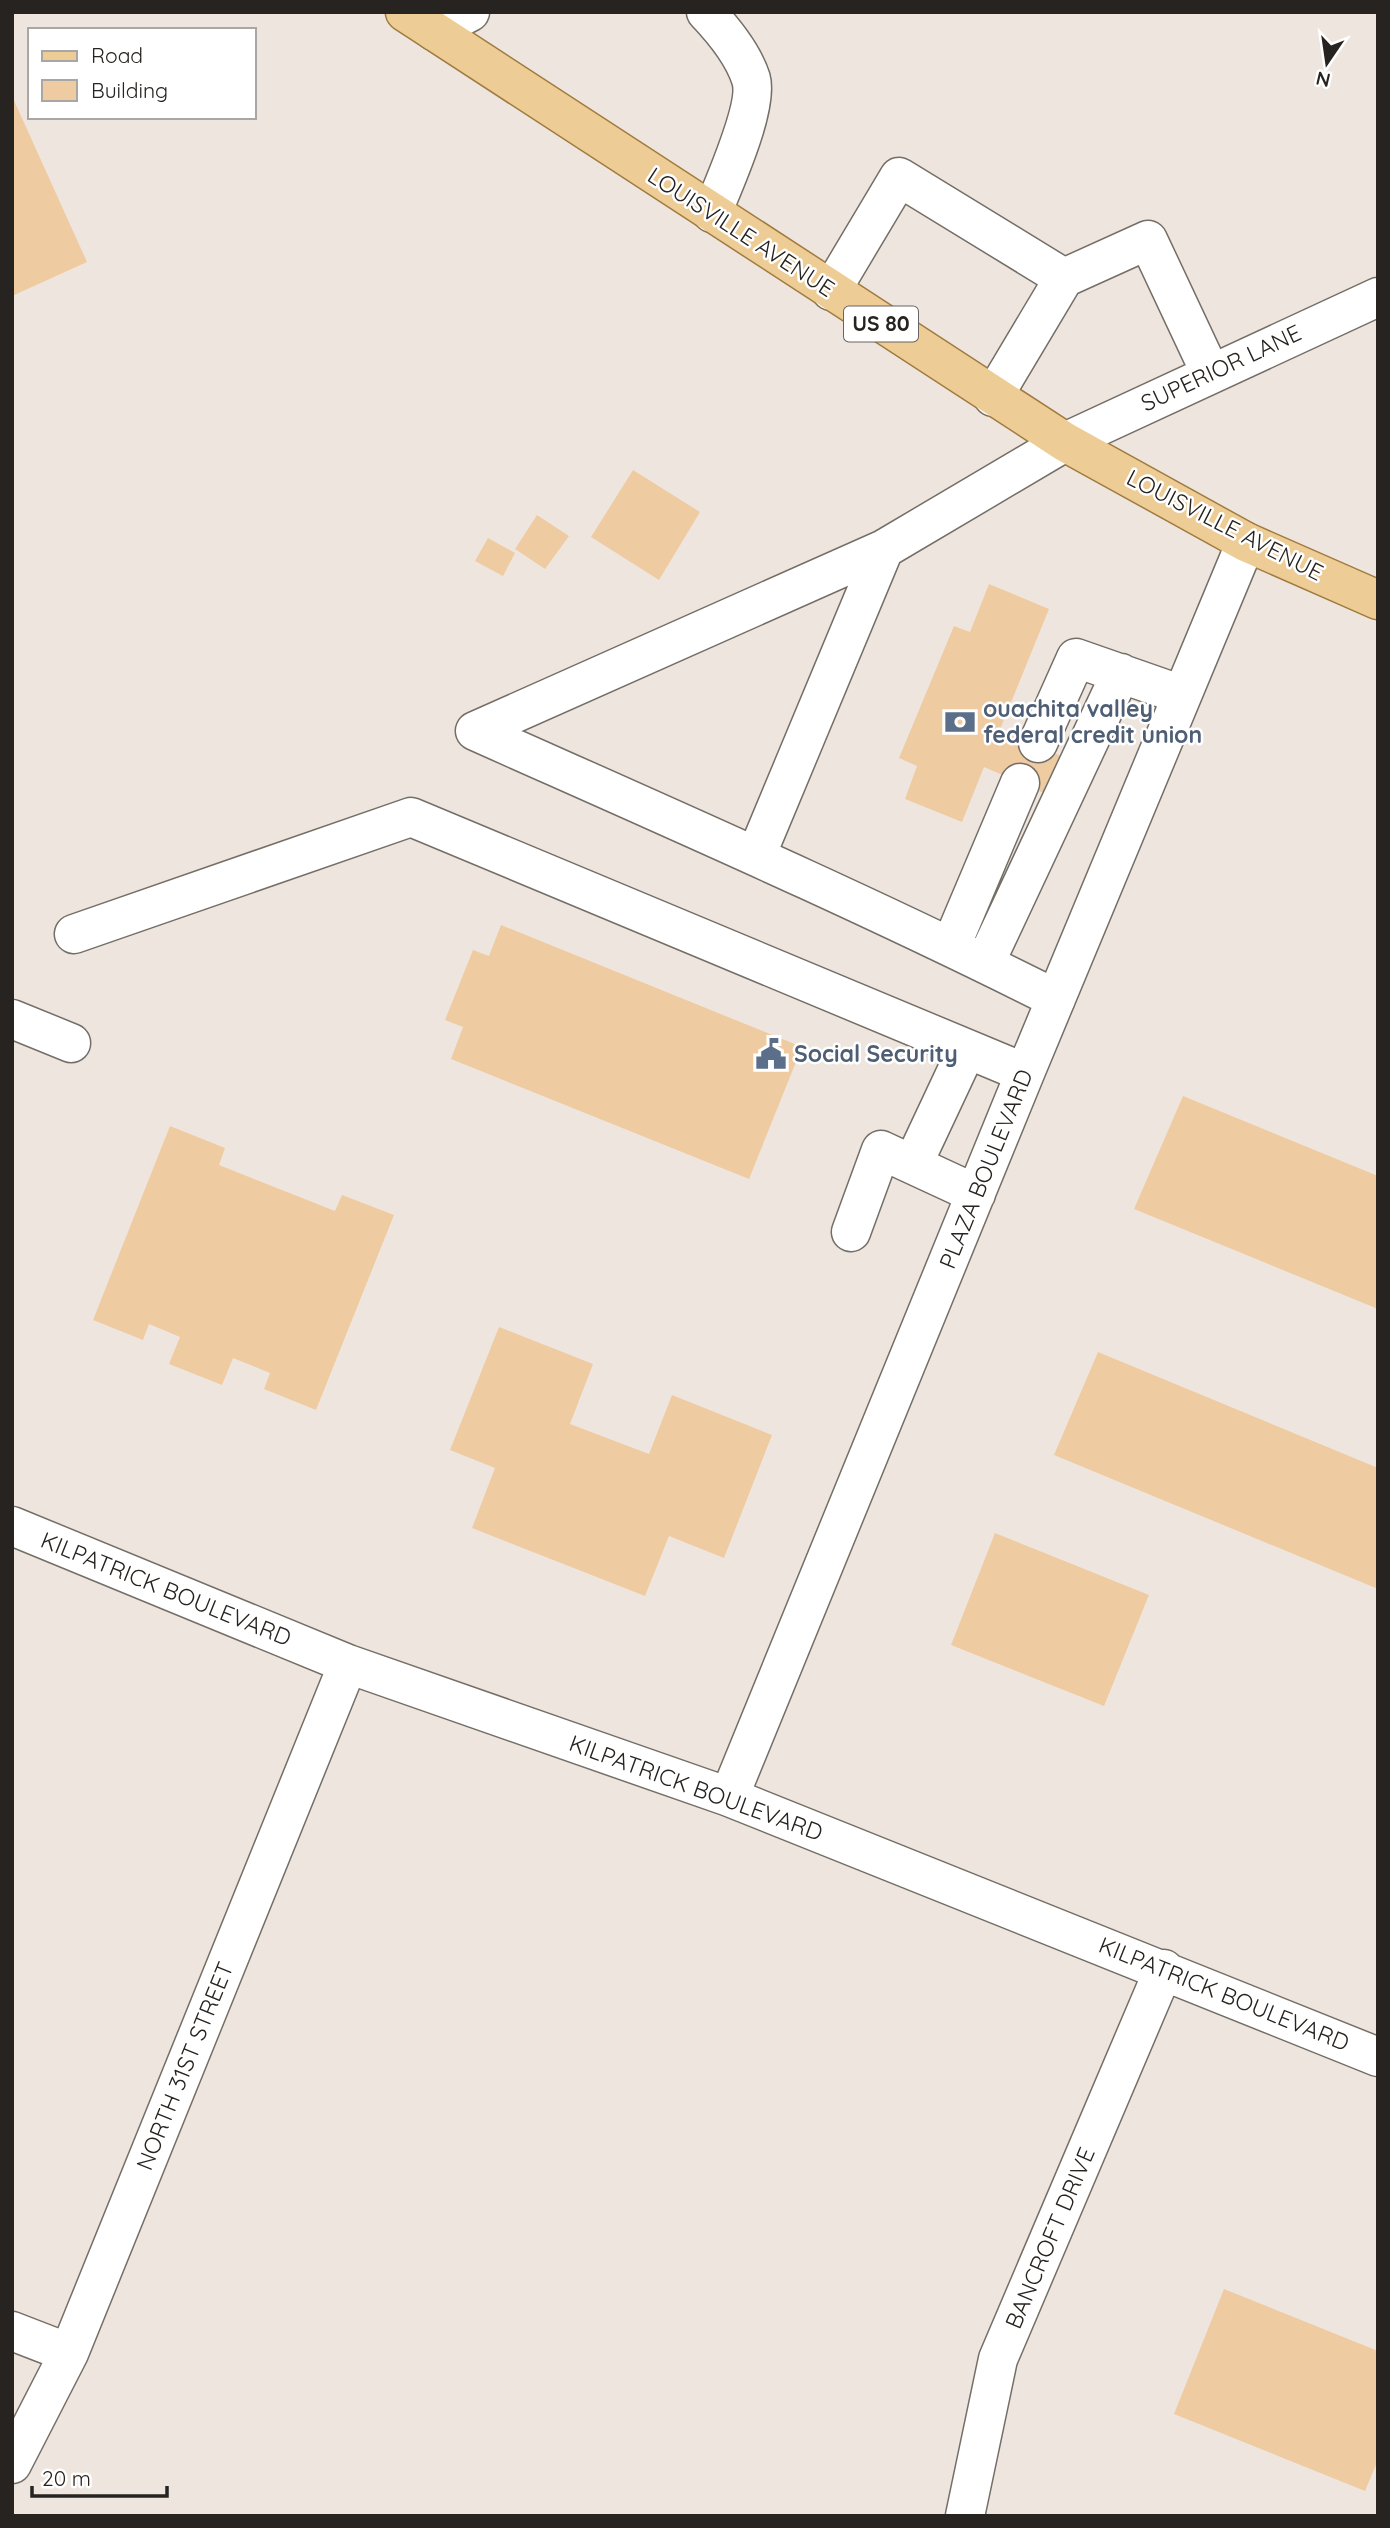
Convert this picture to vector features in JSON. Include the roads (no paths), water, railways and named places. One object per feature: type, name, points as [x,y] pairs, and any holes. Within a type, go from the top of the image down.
[{"type":"main road","name":"LOUISVILLE AVENUE","points":[[419,22],[1065,442],[1246,542],[1378,600]]},
{"type":"street","points":[[419,22],[470,12]]},
{"type":"street","points":[[706,12],[728,35],[752,81],[746,126],[712,214]]},
{"type":"street","points":[[831,291],[898,177],[1064,278]]},
{"type":"street","points":[[993,397],[1064,278],[1148,240],[1210,372]]},
{"type":"street","name":"SUPERIOR LANE","points":[[755,856],[475,731],[884,550],[1065,442],[1210,372],[1378,297]]},
{"type":"street","name":"PLAZA BOULEVARD","points":[[729,1797],[1246,542]]},
{"type":"street","points":[[884,550],[755,856],[951,946],[1056,999]]},
{"type":"street","points":[[1038,743],[1076,658],[1182,695]]},
{"type":"street","points":[[985,963],[1121,673]]},
{"type":"street","points":[[951,946],[1020,783]]},
{"type":"street","points":[[74,934],[411,817],[1025,1073]]},
{"type":"street","points":[[12,1019],[71,1043]]},
{"type":"street","points":[[913,1164],[967,1049]]},
{"type":"street","points":[[851,1232],[881,1150],[976,1194]]},
{"type":"street","name":"KILPATRICK BOULEVARD","points":[[12,1526],[348,1664],[729,1797],[1164,1969],[1378,2057]]},
{"type":"street","name":"NORTH 31ST STREET","points":[[12,2464],[69,2353],[348,1664]]},
{"type":"street","name":"BANCROFT DRIVE","points":[[965,2516],[998,2358],[1164,1969]]},
{"type":"street","points":[[12,2331],[69,2353]]},
{"type":"place","name":"ouachita valley federal credit union","points":[[960,722]]},
{"type":"place","name":"Social Security","points":[[771,1054]]}]
